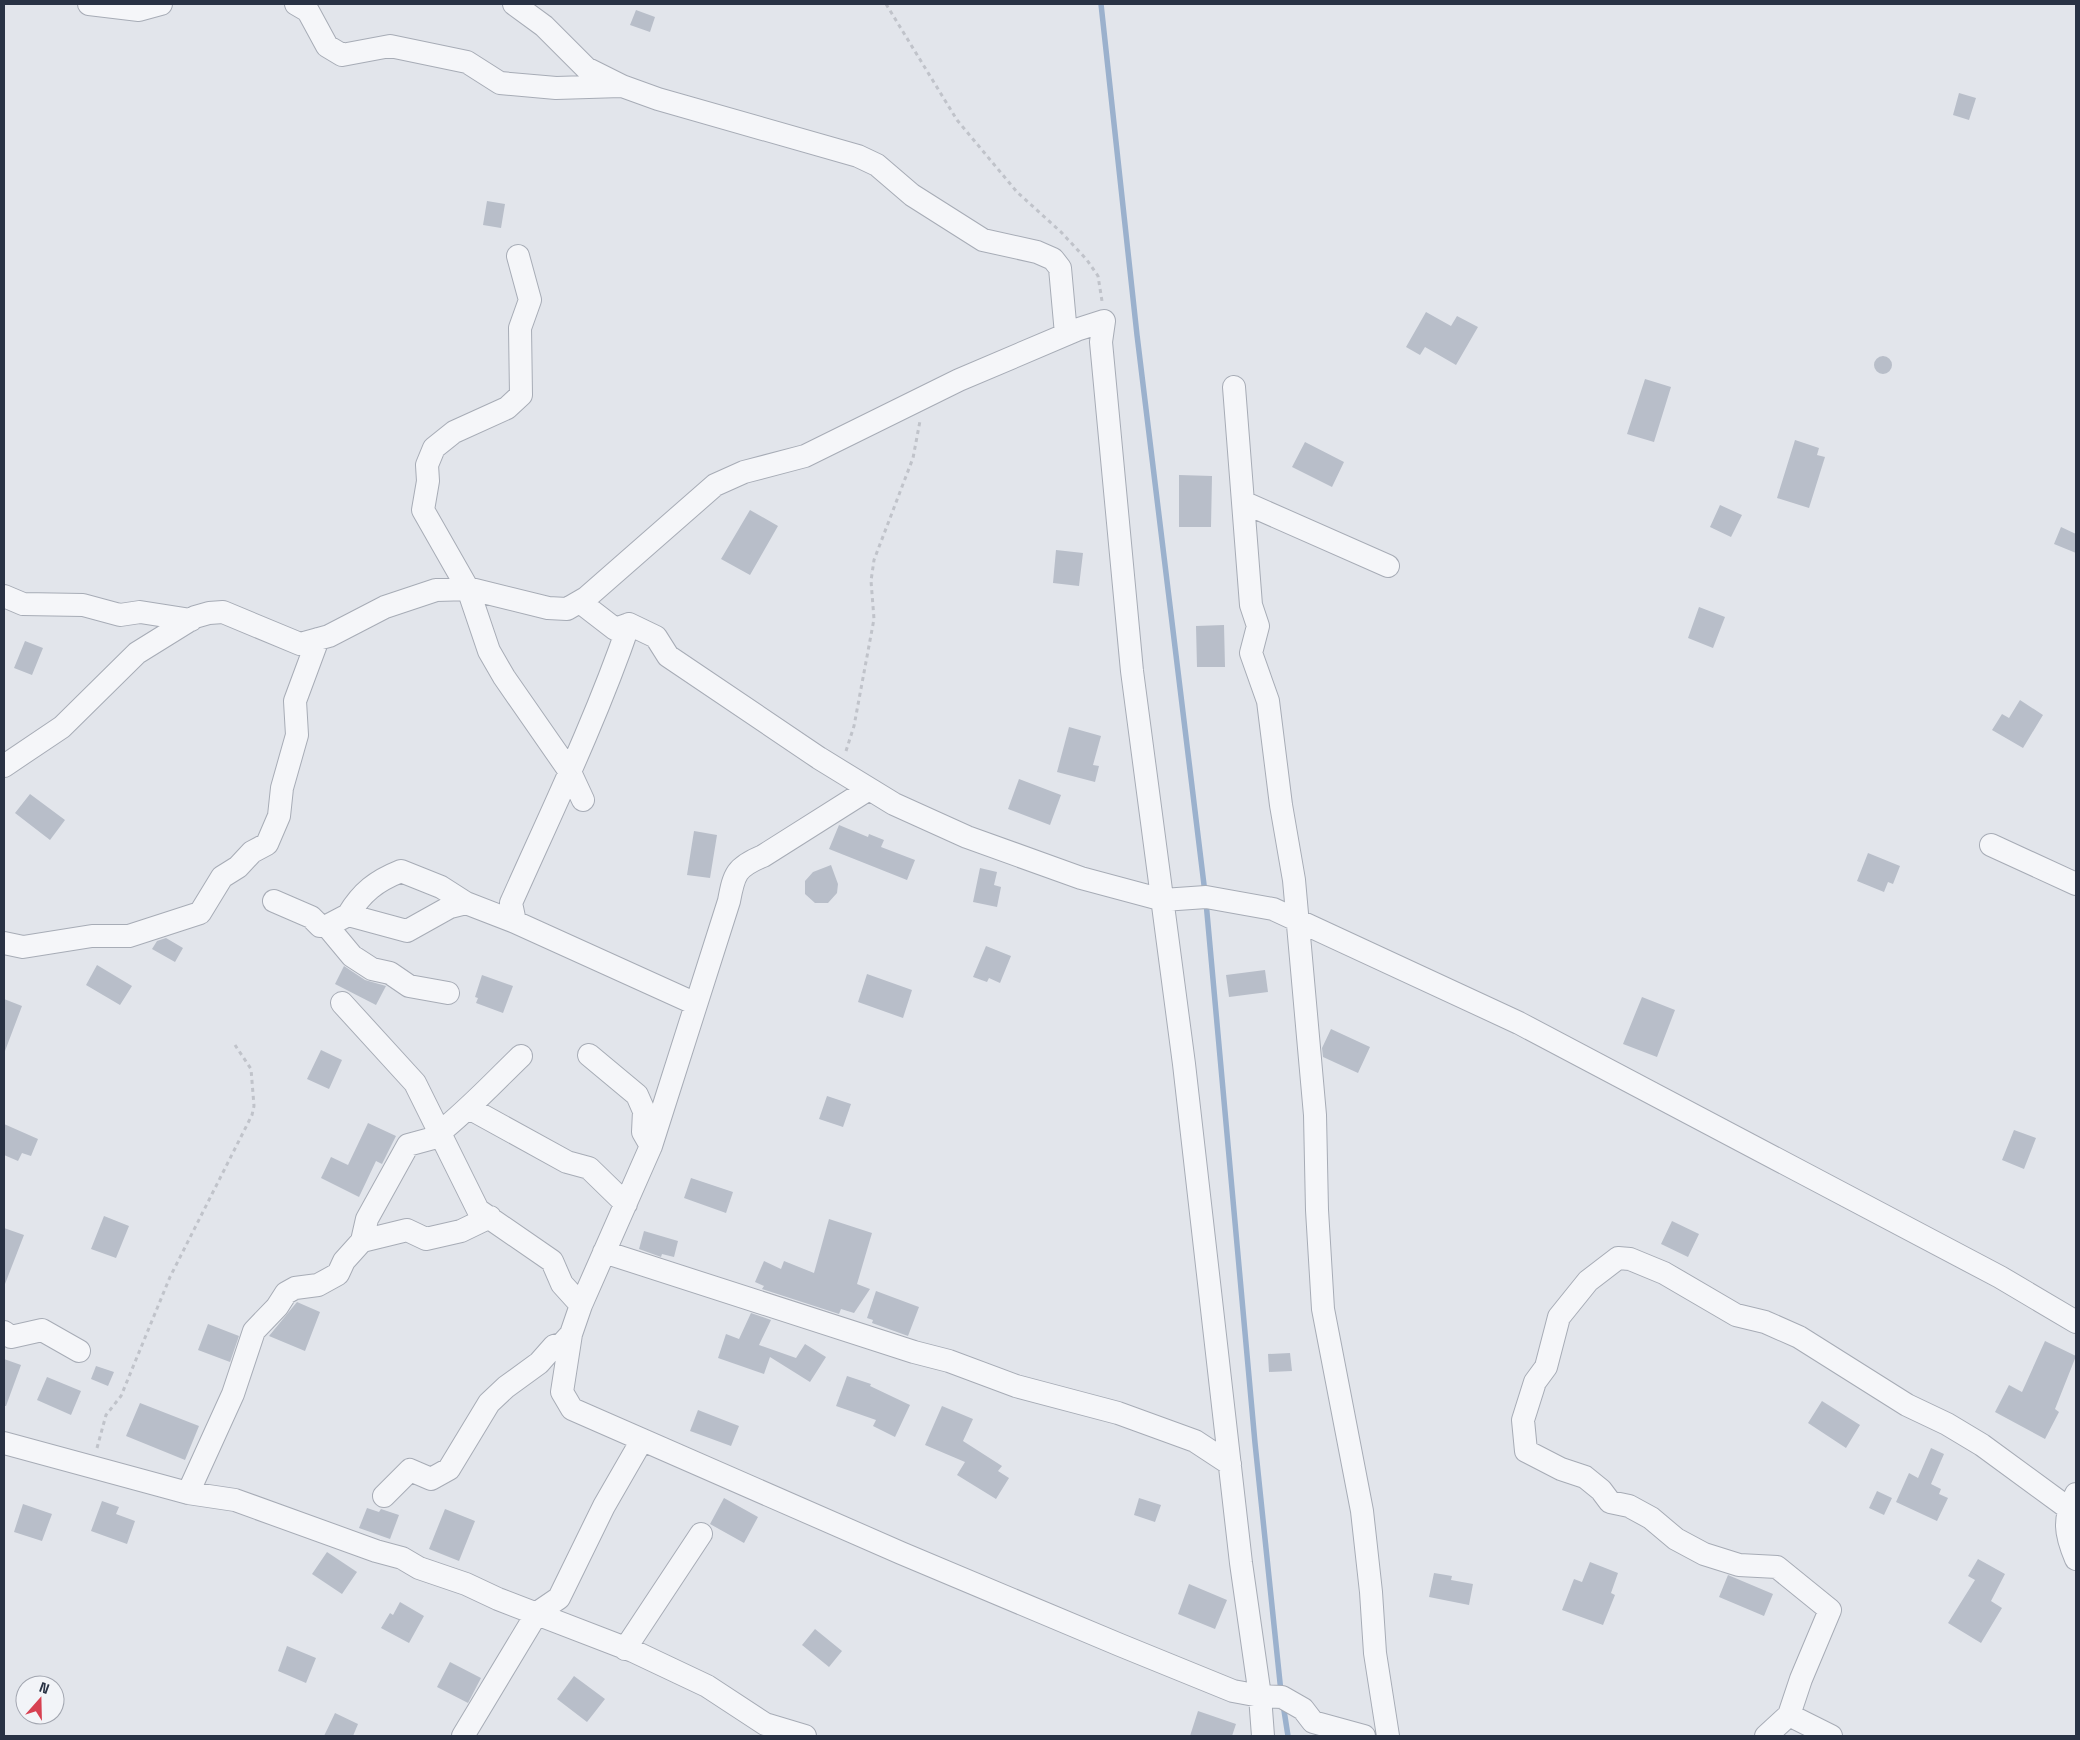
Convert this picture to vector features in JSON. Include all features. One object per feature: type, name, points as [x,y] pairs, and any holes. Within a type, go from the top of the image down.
[{"type":"street","points":[[90,4],[138,10],[161,4]]},
{"type":"street","points":[[296,4],[308,11],[327,46],[342,55],[390,46],[467,62],[500,83],[556,88],[622,86]]},
{"type":"street","points":[[514,4],[544,26],[586,68],[622,86],[658,99],[858,156],[877,165],[912,195],[983,240],[1037,252],[1053,259],[1060,268],[1066,334]]},
{"type":"street","points":[[518,256],[530,300],[520,328],[521,395],[507,408],[454,432],[434,448],[427,465],[428,481],[422,510],[468,589],[489,651],[504,678],[570,772],[583,800]]},
{"type":"street","points":[[4,766],[62,727],[137,653],[191,620],[209,613],[224,612],[300,644],[329,636],[385,607],[436,590],[468,589],[548,608],[567,609],[580,602],[715,485],[744,472],[805,456],[925,396],[1066,334],[1104,321],[1101,342],[1132,671],[1184,1064],[1241,1562],[1260,1696],[1263,1736]]},
{"type":"street","points":[[1234,387],[1251,604],[1258,626],[1251,653],[1268,701],[1281,805],[1294,880],[1315,1115],[1317,1210],[1323,1309],[1362,1512],[1375,1653],[1388,1736]]},
{"type":"street","points":[[1244,502],[1388,566]]},
{"type":"street","points":[[4,596],[23,604],[83,605],[120,614],[140,612],[191,620]]},
{"type":"street","points":[[580,602],[615,629],[629,624],[656,637],[668,656],[839,770],[894,804],[967,837],[1081,878],[1162,900],[1206,897],[1273,909],[1297,922],[1519,1023],[1992,1272],[2076,1322]]},
{"type":"street","points":[[515,922],[511,903],[570,772],[616,661],[629,624]]},
{"type":"street","points":[[4,942],[23,947],[92,936],[129,936],[200,913],[222,877],[238,867],[252,852],[267,844],[279,816],[282,788],[297,735],[296,701],[318,639]]},
{"type":"street","points":[[869,789],[763,856],[745,864],[734,876],[729,901],[651,1146],[581,1305],[571,1334],[562,1392],[572,1409],[642,1440],[1233,1691],[1260,1696],[1282,1697],[1303,1709],[1313,1722],[1364,1736]]},
{"type":"street","points":[[1991,845],[2076,884]]},
{"type":"street","points":[[274,901],[311,917],[320,926],[327,926],[348,915],[359,896],[388,876],[401,871],[441,886],[466,903],[515,922],[696,1004]]},
{"type":"street","points":[[348,915],[407,931],[450,907],[466,903]]},
{"type":"street","points":[[327,926],[352,956],[372,969],[390,973],[410,986],[448,993]]},
{"type":"street","points":[[342,1003],[412,1079],[478,1210],[552,1261],[562,1284],[581,1305]]},
{"type":"street","points":[[589,1055],[636,1095],[644,1111],[643,1132],[651,1146]]},
{"type":"street","points":[[188,1493],[233,1394],[254,1331],[277,1307],[286,1293],[296,1288],[318,1286],[338,1274],[344,1261],[362,1241],[367,1219],[408,1146],[440,1135],[469,1108],[486,1088],[521,1056]]},
{"type":"street","points":[[469,1108],[567,1162],[589,1168],[626,1204]]},
{"type":"street","points":[[362,1241],[407,1230],[426,1238],[461,1231],[490,1217]]},
{"type":"street","points":[[604,1252],[914,1352],[949,1361],[1016,1386],[1118,1413],[1194,1441],[1230,1464]]},
{"type":"street","points":[[1766,1736],[1789,1715],[1801,1680],[1830,1610],[1777,1567],[1739,1565],[1704,1554],[1676,1539],[1650,1518],[1629,1506],[1610,1502],[1601,1490],[1585,1477],[1561,1469],[1526,1451],[1523,1420],[1535,1382],[1546,1367],[1559,1317],[1588,1282],[1618,1258],[1630,1259],[1664,1273],[1736,1315],[1765,1322],[1799,1338],[1907,1405],[1947,1424],[2072,1501],[2065,1521],[2076,1559]]},
{"type":"street","points":[[4,1332],[11,1337],[42,1330],[79,1351]]},
{"type":"street","points":[[384,1496],[410,1470],[431,1479],[449,1468],[489,1403],[506,1387],[539,1363],[554,1346],[562,1344],[571,1334]]},
{"type":"street","points":[[463,1736],[537,1613],[559,1598],[604,1506],[642,1440]]},
{"type":"street","points":[[4,1443],[188,1493],[235,1500],[376,1551],[402,1558],[419,1568],[625,1649],[706,1686],[765,1724],[805,1736]]},
{"type":"street","points":[[625,1649],[701,1534]]},
{"type":"street","points":[[1789,1715],[1831,1736]]},
{"type":"path","points":[[886,4],[957,120],[1017,192],[1061,232],[1087,260],[1098,276],[1104,321]]},
{"type":"path","points":[[839,770],[854,726],[874,619],[871,581],[874,560],[914,458],[925,396]]},
{"type":"path","points":[[92,1468],[106,1415],[121,1396],[170,1277],[252,1115],[254,1106],[251,1069],[235,1045]]},
{"type":"building","points":[[636,10],[655,17],[650,32],[630,25]]},
{"type":"building","points":[[1959,93],[1976,98],[1969,120],[1953,115]]},
{"type":"building","points":[[487,201],[505,204],[501,228],[483,225]]},
{"type":"building","points":[[1426,312],[1451,326],[1457,316],[1478,327],[1456,365],[1425,347],[1420,355],[1406,347]]},
{"type":"building","points":[[1879,356],[1887,356],[1892,361],[1890,372],[1879,374],[1874,369],[1874,361]]},
{"type":"building","points":[[1645,379],[1671,387],[1654,442],[1627,434]]},
{"type":"building","points":[[1795,440],[1819,448],[1817,455],[1825,457],[1809,508],[1777,498]]},
{"type":"building","points":[[1305,442],[1344,462],[1332,487],[1292,467]]},
{"type":"building","points":[[1179,475],[1212,476],[1211,527],[1179,527]]},
{"type":"building","points":[[1720,505],[1742,515],[1731,537],[1710,527]]},
{"type":"building","points":[[750,510],[778,526],[750,575],[721,559]]},
{"type":"building","points":[[2061,527],[2076,534],[2076,553],[2054,544]]},
{"type":"building","points":[[1056,550],[1083,553],[1079,586],[1053,583]]},
{"type":"building","points":[[1699,607],[1725,617],[1713,648],[1688,638]]},
{"type":"building","points":[[1224,625],[1225,667],[1197,667],[1196,626]]},
{"type":"building","points":[[25,641],[43,648],[32,675],[14,668]]},
{"type":"building","points":[[2020,700],[2043,715],[2023,748],[1992,730],[2002,714],[2009,718]]},
{"type":"building","points":[[1069,727],[1101,736],[1093,765],[1099,766],[1095,782],[1057,772]]},
{"type":"building","points":[[1019,779],[1061,795],[1050,825],[1008,809]]},
{"type":"building","points":[[30,794],[65,820],[50,840],[15,813]]},
{"type":"building","points":[[839,825],[868,837],[869,834],[884,840],[881,847],[915,860],[907,880],[829,849]]},
{"type":"building","points":[[694,831],[717,835],[710,878],[687,875]]},
{"type":"building","points":[[1868,853],[1900,866],[1893,884],[1888,882],[1884,892],[1857,881]]},
{"type":"building","points":[[831,865],[838,884],[837,893],[828,903],[815,903],[805,894],[805,881],[813,872]]},
{"type":"building","points":[[980,868],[997,872],[994,885],[1001,887],[997,907],[973,902]]},
{"type":"building","points":[[166,938],[183,948],[175,962],[152,949],[157,941]]},
{"type":"building","points":[[986,946],[1011,956],[1000,983],[989,978],[987,982],[973,977]]},
{"type":"building","points":[[97,965],[132,986],[120,1005],[86,985]]},
{"type":"building","points":[[344,966],[365,980],[386,986],[376,1005],[335,984]]},
{"type":"building","points":[[1265,970],[1268,992],[1229,997],[1226,975]]},
{"type":"building","points":[[867,974],[912,990],[903,1018],[858,1002]]},
{"type":"building","points":[[482,975],[513,986],[503,1013],[476,1003],[478,998],[475,997]]},
{"type":"building","points":[[1642,997],[1675,1010],[1657,1057],[1623,1044]]},
{"type":"building","points":[[4,999],[22,1006],[5,1051],[4,1051]]},
{"type":"building","points":[[1331,1029],[1370,1047],[1358,1073],[1323,1057],[1322,1048]]},
{"type":"building","points":[[321,1050],[342,1060],[329,1089],[307,1079]]},
{"type":"building","points":[[827,1096],[851,1104],[843,1127],[819,1119]]},
{"type":"building","points":[[368,1123],[396,1136],[382,1164],[376,1161],[359,1197],[321,1178],[331,1157],[348,1165]]},
{"type":"building","points":[[4,1124],[38,1139],[31,1156],[22,1153],[18,1161],[4,1155]]},
{"type":"building","points":[[2014,1130],[2036,1138],[2024,1169],[2002,1160]]},
{"type":"building","points":[[691,1178],[733,1192],[726,1213],[684,1198]]},
{"type":"building","points":[[104,1216],[129,1226],[116,1258],[91,1249]]},
{"type":"building","points":[[829,1219],[872,1233],[857,1284],[870,1289],[854,1313],[841,1309],[839,1314],[762,1289],[764,1286],[755,1282],[764,1261],[781,1269],[784,1261],[814,1273]]},
{"type":"building","points":[[1672,1221],[1699,1234],[1688,1257],[1661,1244]]},
{"type":"building","points":[[4,1228],[24,1235],[5,1284],[4,1284]]},
{"type":"building","points":[[644,1231],[678,1241],[674,1257],[662,1254],[661,1257],[639,1249]]},
{"type":"building","points":[[876,1291],[919,1307],[908,1336],[872,1323],[873,1320],[867,1318]]},
{"type":"building","points":[[297,1302],[320,1312],[305,1351],[269,1336]]},
{"type":"building","points":[[751,1313],[771,1320],[759,1345],[796,1358],[805,1344],[826,1357],[810,1382],[770,1357],[764,1374],[718,1358],[726,1334],[739,1339]]},
{"type":"building","points":[[208,1324],[239,1336],[230,1362],[198,1350]]},
{"type":"building","points":[[2045,1341],[2076,1356],[2055,1409],[2059,1412],[2045,1439],[1995,1412],[2009,1385],[2022,1392]]},
{"type":"building","points":[[1290,1353],[1292,1371],[1269,1372],[1268,1354]]},
{"type":"building","points":[[4,1359],[21,1365],[6,1406],[4,1406]]},
{"type":"building","points":[[96,1366],[114,1372],[108,1386],[91,1379]]},
{"type":"building","points":[[847,1376],[871,1384],[870,1386],[910,1405],[895,1437],[873,1426],[876,1420],[836,1406]]},
{"type":"building","points":[[47,1377],[81,1391],[71,1415],[37,1400]]},
{"type":"building","points":[[1822,1401],[1860,1425],[1846,1448],[1808,1423]]},
{"type":"building","points":[[140,1403],[199,1426],[185,1460],[126,1436]]},
{"type":"building","points":[[942,1406],[973,1419],[963,1441],[1002,1466],[998,1471],[1009,1478],[996,1499],[957,1475],[965,1462],[925,1445]]},
{"type":"building","points":[[698,1410],[739,1426],[731,1446],[690,1431]]},
{"type":"building","points":[[1931,1448],[1944,1454],[1931,1484],[1941,1489],[1939,1494],[1948,1498],[1937,1521],[1896,1502],[1909,1473],[1918,1478]]},
{"type":"building","points":[[1877,1491],[1892,1498],[1884,1515],[1869,1508]]},
{"type":"building","points":[[724,1498],[758,1517],[744,1543],[710,1524]]},
{"type":"building","points":[[1139,1498],[1161,1505],[1155,1522],[1134,1515]]},
{"type":"building","points":[[102,1501],[119,1507],[116,1514],[135,1521],[127,1544],[91,1531]]},
{"type":"building","points":[[23,1504],[52,1514],[42,1541],[14,1532]]},
{"type":"building","points":[[367,1508],[379,1512],[381,1509],[399,1515],[390,1539],[359,1528]]},
{"type":"building","points":[[445,1509],[475,1521],[459,1561],[429,1549]]},
{"type":"building","points":[[327,1552],[357,1572],[342,1594],[312,1574]]},
{"type":"building","points":[[1978,1559],[2005,1574],[1991,1601],[2002,1608],[1981,1643],[1948,1623],[1975,1580],[1968,1576]]},
{"type":"building","points":[[1590,1562],[1618,1573],[1611,1593],[1615,1595],[1603,1625],[1562,1610],[1574,1579],[1582,1582]]},
{"type":"building","points":[[1434,1573],[1452,1576],[1451,1580],[1473,1584],[1469,1605],[1429,1597]]},
{"type":"building","points":[[1728,1575],[1773,1594],[1764,1616],[1719,1597]]},
{"type":"building","points":[[1189,1584],[1227,1600],[1215,1629],[1178,1614]]},
{"type":"building","points":[[400,1602],[424,1616],[409,1643],[381,1628],[390,1613],[393,1615]]},
{"type":"building","points":[[815,1629],[842,1651],[829,1667],[802,1645]]},
{"type":"building","points":[[287,1646],[316,1658],[306,1683],[278,1671]]},
{"type":"building","points":[[450,1662],[481,1678],[468,1703],[437,1687]]},
{"type":"building","points":[[574,1676],[605,1699],[587,1722],[557,1699]]},
{"type":"building","points":[[1198,1711],[1236,1724],[1232,1736],[1190,1736]]},
{"type":"building","points":[[335,1713],[358,1724],[353,1736],[324,1736]]},
{"type":"waterway","points":[[1101,4],[1137,335],[1205,893]]},
{"type":"waterway","points":[[1206,902],[1255,1443],[1281,1692]]},
{"type":"waterway","points":[[1283,1704],[1288,1736]]}]
